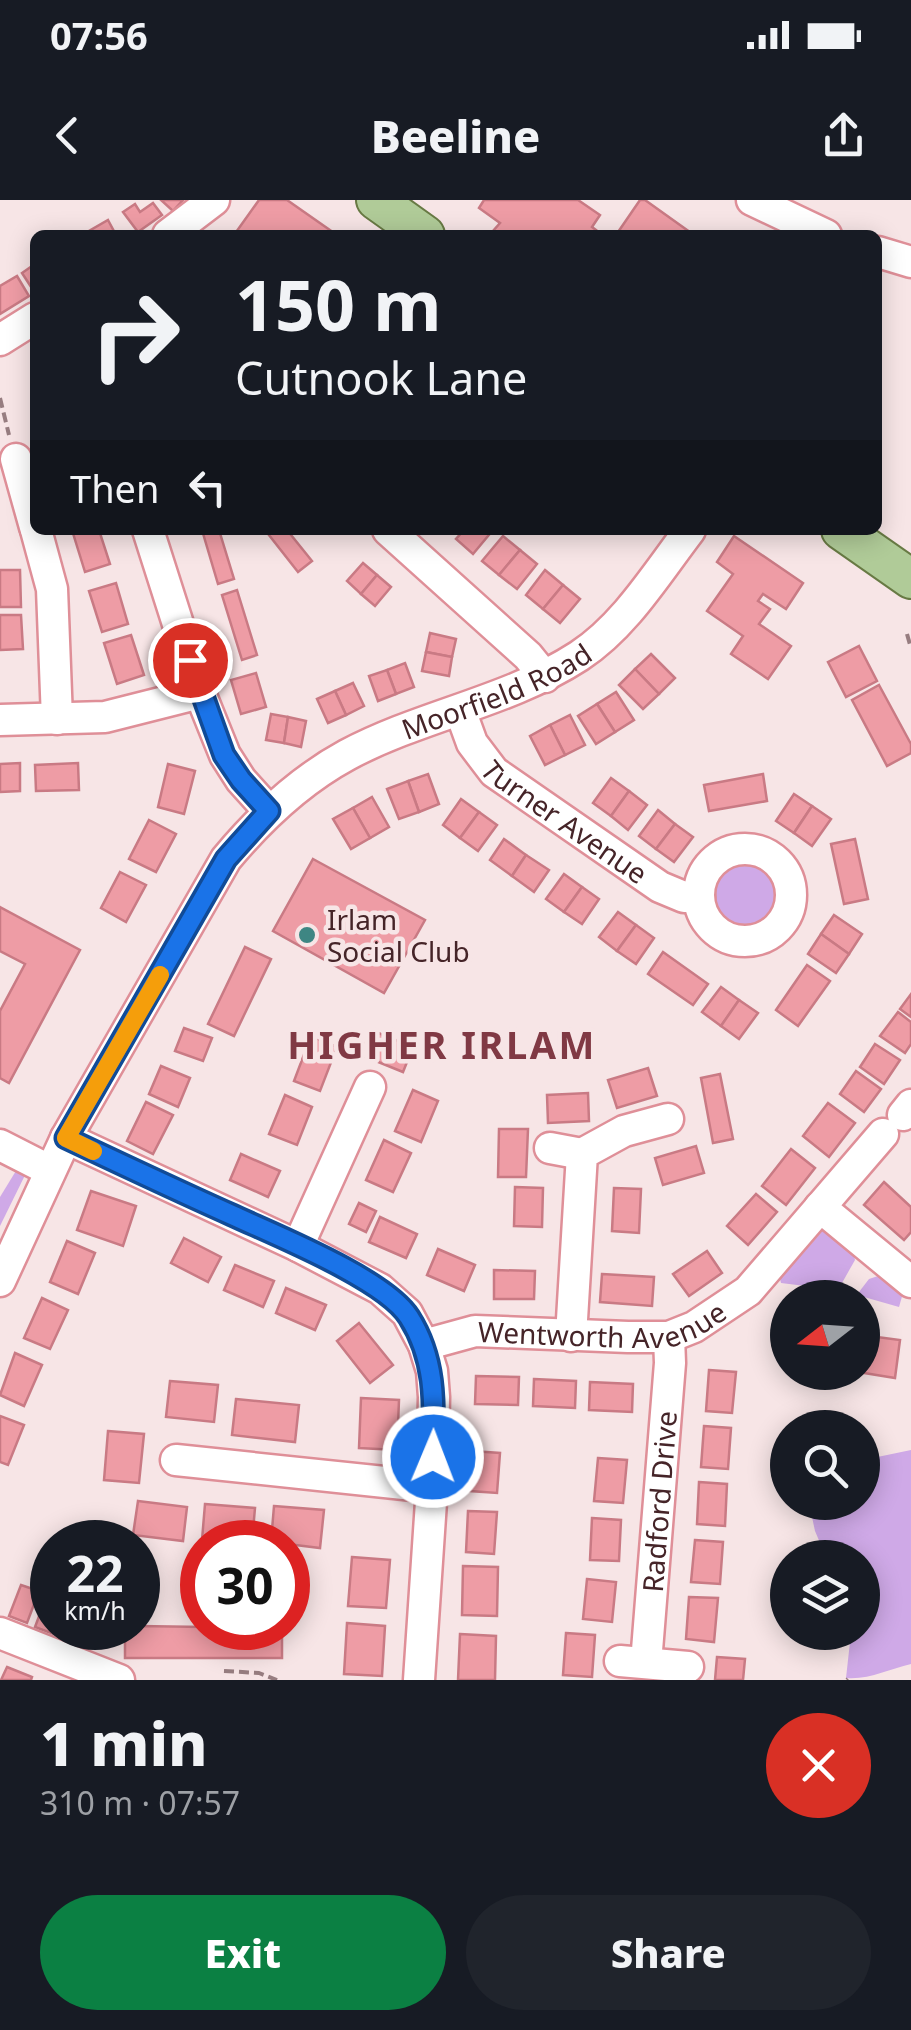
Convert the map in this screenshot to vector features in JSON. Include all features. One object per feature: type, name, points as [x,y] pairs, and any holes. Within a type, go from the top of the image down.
[{"type":"main road","points":[[376,200],[418,230]]},
{"type":"main road","points":[[848,535],[911,579]]},
{"type":"street","points":[[752,200],[815,230]]},
{"type":"street","points":[[178,230],[204,217]]},
{"type":"street","points":[[882,253],[911,262]]},
{"type":"street","points":[[0,340],[30,321]]},
{"type":"street","points":[[16,459],[30,511]]},
{"type":"street","points":[[37,535],[52,588],[57,719]]},
{"type":"street","points":[[150,535],[224,755],[269,811]]},
{"type":"street","points":[[394,535],[528,656],[545,676]]},
{"type":"street","name":"Moorfield Road","points":[[0,1281],[66,1138],[226,859],[269,811],[349,754],[545,676],[583,654],[620,620],[686,535]]},
{"type":"street","points":[[0,720],[105,717],[200,693]]},
{"type":"street","name":"Turner Avenue","points":[[460,710],[472,743],[494,772],[660,886],[684,898],[699,897]]},
{"type":"street","points":[[298,1246],[321,1164],[370,1087]]},
{"type":"street","name":"Wentworth Avenue","points":[[424,1345],[475,1331],[669,1336],[694,1327],[733,1304],[899,1118]]},
{"type":"street","points":[[550,1148],[582,1154],[624,1131],[668,1119]]},
{"type":"street","points":[[66,1138],[298,1246],[380,1289],[407,1313],[424,1345],[433,1384],[432,1486],[419,1680]]},
{"type":"street","points":[[0,1145],[50,1170]]},
{"type":"street","points":[[570,1336],[582,1154]]},
{"type":"street","points":[[820,1207],[911,1282]]},
{"type":"street","name":"Radford Drive","points":[[669,1336],[670,1362],[633,1662],[688,1667]]},
{"type":"street","points":[[176,1460],[432,1486]]},
{"type":"street","points":[[0,1633],[118,1680]]},
{"type":"path","points":[[0,398],[16,459]]},
{"type":"path","points":[[907,634],[911,648]]},
{"type":"path","points":[[224,1671],[259,1673],[277,1680]]},
{"type":"shaded area","points":[[744,857],[758,859],[770,867],[778,879],[778,907],[770,919],[758,927],[744,929],[730,927],[718,919],[710,907],[708,893],[710,879],[718,867],[730,859]]},
{"type":"shaded area","points":[[22,1161],[30,1165],[0,1226],[0,1197]]},
{"type":"shaded area","points":[[824,1229],[853,1251],[855,1260],[844,1280],[780,1279]]},
{"type":"shaded area","points":[[869,1279],[889,1279],[903,1293],[899,1307],[880,1302],[880,1280]]},
{"type":"shaded area","points":[[911,1450],[911,1664],[871,1676],[846,1678],[849,1650],[880,1650],[880,1540],[819,1540],[813,1520],[880,1520],[880,1456]]},
{"type":"building","points":[[161,200],[183,200],[173,211]]},
{"type":"building","points":[[259,200],[287,200],[330,230],[238,230]]},
{"type":"building","points":[[484,200],[578,200],[600,215],[592,227],[596,230],[494,230],[500,223],[479,208]]},
{"type":"building","points":[[640,200],[645,200],[687,230],[619,230]]},
{"type":"building","points":[[153,203],[162,215],[136,230],[123,212],[135,204],[140,212]]},
{"type":"building","points":[[108,220],[113,230],[91,230]]},
{"type":"building","points":[[30,267],[30,285],[22,273]]},
{"type":"building","points":[[17,276],[29,296],[0,314],[0,286]]},
{"type":"building","points":[[74,535],[101,535],[110,564],[85,572]]},
{"type":"building","points":[[203,535],[221,535],[234,579],[218,584]]},
{"type":"building","points":[[269,535],[291,535],[312,561],[298,572]]},
{"type":"building","points":[[460,535],[489,535],[473,554],[456,539]]},
{"type":"building","points":[[503,536],[520,550],[499,575],[482,561]]},
{"type":"building","points":[[734,536],[803,583],[786,609],[763,594],[758,601],[770,609],[759,624],[791,646],[768,679],[731,654],[743,636],[707,611],[733,574],[717,562]]},
{"type":"building","points":[[520,550],[537,564],[517,589],[499,575]]},
{"type":"building","points":[[363,563],[377,575],[361,594],[347,581]]},
{"type":"building","points":[[0,570],[20,570],[21,607],[0,607]]},
{"type":"building","points":[[545,570],[563,585],[543,609],[526,595]]},
{"type":"building","points":[[377,575],[391,587],[375,606],[361,594]]},
{"type":"building","points":[[116,583],[128,624],[102,632],[89,591]]},
{"type":"building","points":[[563,585],[580,599],[560,623],[543,609]]},
{"type":"building","points":[[237,590],[257,655],[242,660],[222,595]]},
{"type":"building","points":[[0,615],[21,615],[23,649],[0,650]]},
{"type":"building","points":[[430,633],[456,639],[452,657],[426,652]]},
{"type":"building","points":[[131,635],[144,675],[117,684],[104,643]]},
{"type":"building","points":[[859,646],[877,681],[846,697],[828,662]]},
{"type":"building","points":[[426,652],[452,657],[449,676],[422,671]]},
{"type":"building","points":[[651,654],[675,678],[659,694],[635,669]]},
{"type":"building","points":[[405,663],[414,687],[396,694],[387,670]]},
{"type":"building","points":[[635,669],[659,694],[643,709],[619,685]]},
{"type":"building","points":[[387,670],[396,694],[378,701],[369,676]]},
{"type":"building","points":[[256,673],[266,707],[241,714],[231,680]]},
{"type":"building","points":[[353,683],[364,706],[346,715],[335,691]]},
{"type":"building","points":[[879,685],[911,744],[911,753],[887,766],[852,700]]},
{"type":"building","points":[[335,691],[346,715],[328,723],[317,699]]},
{"type":"building","points":[[616,692],[634,720],[615,732],[597,704]]},
{"type":"building","points":[[597,704],[615,732],[596,744],[578,716]]},
{"type":"building","points":[[271,714],[288,717],[284,743],[266,740]]},
{"type":"building","points":[[570,715],[585,745],[565,755],[550,725]]},
{"type":"building","points":[[288,717],[306,721],[301,747],[284,743]]},
{"type":"building","points":[[550,725],[565,755],[545,765],[530,736]]},
{"type":"building","points":[[20,763],[20,791],[0,792],[0,764]]},
{"type":"building","points":[[78,763],[79,790],[36,791],[35,765]]},
{"type":"building","points":[[168,764],[195,771],[184,814],[158,807]]},
{"type":"building","points":[[428,774],[439,804],[419,812],[408,781]]},
{"type":"building","points":[[763,774],[767,801],[709,811],[704,785]]},
{"type":"building","points":[[611,778],[629,791],[611,816],[593,803]]},
{"type":"building","points":[[408,781],[419,812],[399,819],[387,789]]},
{"type":"building","points":[[629,791],[647,805],[628,830],[611,816]]},
{"type":"building","points":[[794,794],[812,806],[794,833],[776,821]]},
{"type":"building","points":[[372,797],[389,827],[370,838],[353,808]]},
{"type":"building","points":[[461,799],[479,812],[460,838],[443,825]]},
{"type":"building","points":[[812,806],[831,819],[812,846],[794,833]]},
{"type":"building","points":[[353,808],[370,838],[351,849],[333,819]]},
{"type":"building","points":[[658,810],[675,824],[656,849],[639,836]]},
{"type":"building","points":[[479,812],[497,825],[478,851],[460,838]]},
{"type":"building","points":[[149,820],[176,834],[156,872],[129,859]]},
{"type":"building","points":[[675,824],[693,837],[674,862],[656,849]]},
{"type":"building","points":[[504,839],[526,855],[512,876],[490,860]]},
{"type":"building","points":[[855,839],[868,899],[844,904],[831,844]]},
{"type":"building","points":[[526,855],[549,870],[534,892],[512,876]]},
{"type":"building","points":[[313,859],[425,920],[384,993],[273,931]]},
{"type":"building","points":[[120,872],[146,885],[126,922],[101,908]]},
{"type":"building","points":[[564,874],[582,887],[564,912],[546,899]]},
{"type":"building","points":[[582,887],[599,899],[582,924],[564,912]]},
{"type":"building","points":[[0,907],[80,950],[9,1083],[0,1078],[0,1011],[25,964],[0,951]]},
{"type":"building","points":[[618,912],[636,925],[617,951],[599,937]]},
{"type":"building","points":[[834,915],[862,934],[849,954],[821,934]]},
{"type":"building","points":[[636,925],[654,938],[636,964],[617,951]]},
{"type":"building","points":[[821,934],[849,954],[836,973],[808,954]]},
{"type":"building","points":[[245,947],[271,959],[234,1036],[208,1024]]},
{"type":"building","points":[[663,952],[708,984],[693,1005],[648,974]]},
{"type":"building","points":[[807,965],[830,981],[798,1026],[776,1010]]},
{"type":"building","points":[[721,987],[739,1000],[721,1026],[702,1012]]},
{"type":"building","points":[[911,994],[911,1017],[900,1009]]},
{"type":"building","points":[[739,1000],[758,1013],[739,1039],[721,1026]]},
{"type":"building","points":[[898,1012],[911,1022],[911,1044],[905,1053],[880,1036]]},
{"type":"building","points":[[184,1028],[212,1038],[203,1061],[175,1051]]},
{"type":"building","points":[[371,1030],[413,1047],[403,1072],[361,1055]]},
{"type":"building","points":[[311,1036],[337,1047],[320,1091],[294,1081]]},
{"type":"building","points":[[875,1044],[900,1060],[884,1084],[860,1067]]},
{"type":"building","points":[[161,1066],[190,1078],[178,1107],[149,1094]]},
{"type":"building","points":[[648,1068],[657,1096],[617,1108],[608,1080]]},
{"type":"building","points":[[856,1071],[881,1089],[864,1112],[840,1094]]},
{"type":"building","points":[[720,1074],[733,1139],[713,1143],[701,1078]]},
{"type":"building","points":[[413,1090],[438,1101],[421,1142],[395,1131]]},
{"type":"building","points":[[588,1093],[589,1121],[548,1123],[547,1095]]},
{"type":"building","points":[[285,1095],[312,1107],[297,1145],[269,1134]]},
{"type":"building","points":[[146,1102],[173,1115],[153,1154],[127,1141]]},
{"type":"building","points":[[828,1103],[855,1123],[829,1157],[803,1136]]},
{"type":"building","points":[[499,1129],[528,1129],[526,1177],[498,1177]]},
{"type":"building","points":[[384,1140],[411,1153],[393,1192],[366,1180]]},
{"type":"building","points":[[696,1146],[704,1173],[663,1185],[655,1158]]},
{"type":"building","points":[[791,1149],[815,1168],[786,1205],[762,1186]]},
{"type":"building","points":[[241,1154],[280,1171],[268,1197],[230,1180]]},
{"type":"building","points":[[884,1182],[911,1207],[911,1232],[904,1240],[864,1205]]},
{"type":"building","points":[[515,1187],[543,1188],[542,1227],[514,1226]]},
{"type":"building","points":[[614,1188],[641,1189],[639,1233],[612,1231]]},
{"type":"building","points":[[91,1191],[136,1206],[123,1246],[77,1230]]},
{"type":"building","points":[[756,1194],[777,1212],[748,1245],[727,1226]]},
{"type":"building","points":[[359,1203],[376,1211],[366,1232],[349,1224]]},
{"type":"building","points":[[380,1217],[417,1234],[406,1258],[369,1242]]},
{"type":"building","points":[[184,1238],[221,1257],[208,1282],[171,1263]]},
{"type":"building","points":[[67,1241],[95,1253],[78,1294],[50,1282]]},
{"type":"building","points":[[438,1249],[475,1265],[464,1291],[427,1275]]},
{"type":"building","points":[[707,1251],[722,1273],[689,1296],[673,1274]]},
{"type":"building","points":[[235,1265],[274,1281],[263,1307],[224,1290]]},
{"type":"building","points":[[494,1270],[535,1271],[534,1299],[494,1299]]},
{"type":"building","points":[[602,1274],[654,1277],[652,1306],[600,1302]]},
{"type":"building","points":[[286,1288],[326,1305],[315,1330],[276,1313]]},
{"type":"building","points":[[42,1298],[68,1310],[50,1349],[24,1338]]},
{"type":"building","points":[[359,1323],[393,1365],[370,1383],[337,1341]]},
{"type":"building","points":[[880,1337],[900,1340],[895,1378],[880,1376]]},
{"type":"building","points":[[15,1353],[42,1365],[24,1406],[0,1395]]},
{"type":"building","points":[[709,1370],[736,1372],[732,1413],[706,1411]]},
{"type":"building","points":[[476,1376],[519,1377],[518,1405],[475,1404]]},
{"type":"building","points":[[534,1379],[576,1381],[575,1408],[533,1406]]},
{"type":"building","points":[[170,1381],[218,1385],[214,1422],[166,1417]]},
{"type":"building","points":[[590,1382],[633,1384],[632,1412],[589,1410]]},
{"type":"building","points":[[361,1398],[399,1400],[397,1450],[359,1448]]},
{"type":"building","points":[[236,1399],[299,1405],[295,1442],[232,1435]]},
{"type":"building","points":[[0,1416],[24,1425],[8,1465],[0,1462]]},
{"type":"building","points":[[704,1426],[731,1428],[728,1469],[701,1467]]},
{"type":"building","points":[[108,1431],[144,1434],[139,1483],[104,1480]]},
{"type":"building","points":[[472,1451],[500,1453],[497,1493],[470,1491]]},
{"type":"building","points":[[598,1458],[627,1460],[623,1503],[594,1501]]},
{"type":"building","points":[[699,1482],[727,1484],[725,1526],[697,1524]]},
{"type":"building","points":[[138,1501],[187,1507],[185,1520],[180,1520],[180,1541],[160,1538],[160,1520],[135,1520]]},
{"type":"building","points":[[205,1504],[255,1508],[254,1520],[204,1520]]},
{"type":"building","points":[[274,1506],[324,1510],[320,1548],[310,1547],[310,1520],[273,1520]]},
{"type":"building","points":[[468,1511],[497,1512],[494,1554],[466,1552]]},
{"type":"building","points":[[592,1518],[621,1520],[619,1561],[590,1560]]},
{"type":"building","points":[[695,1540],[723,1542],[720,1584],[691,1582]]},
{"type":"building","points":[[352,1557],[390,1560],[386,1608],[348,1606]]},
{"type":"building","points":[[463,1566],[498,1567],[497,1616],[462,1615]]},
{"type":"building","points":[[587,1579],[616,1582],[612,1622],[583,1619]]},
{"type":"building","points":[[21,1585],[30,1588],[27,1623],[9,1616]]},
{"type":"building","points":[[689,1597],[718,1598],[714,1642],[686,1639]]},
{"type":"building","points":[[347,1623],[385,1626],[382,1676],[344,1674]]},
{"type":"building","points":[[160,1626],[180,1627],[180,1650],[282,1650],[282,1658],[125,1658],[125,1650],[160,1650]]},
{"type":"building","points":[[566,1633],[595,1635],[592,1677],[563,1675]]},
{"type":"building","points":[[460,1634],[496,1636],[495,1680],[458,1680]]},
{"type":"building","points":[[717,1657],[745,1659],[743,1680],[715,1680]]},
{"type":"building","points":[[7,1667],[32,1677],[31,1680],[1,1680]]},
{"type":"slow traffic","points":[[93,1151],[66,1138],[160,975]]},
{"type":"place","name":"Irlam Social Club","points":[[307,935]]},
{"type":"district","name":"HIGHER IRLAM","points":[[442,1044]]},
{"type":"route","points":[[190,660],[224,755],[269,811],[226,859],[66,1138],[298,1246],[380,1289],[407,1313],[424,1345],[432,1371],[433,1457]]}]
